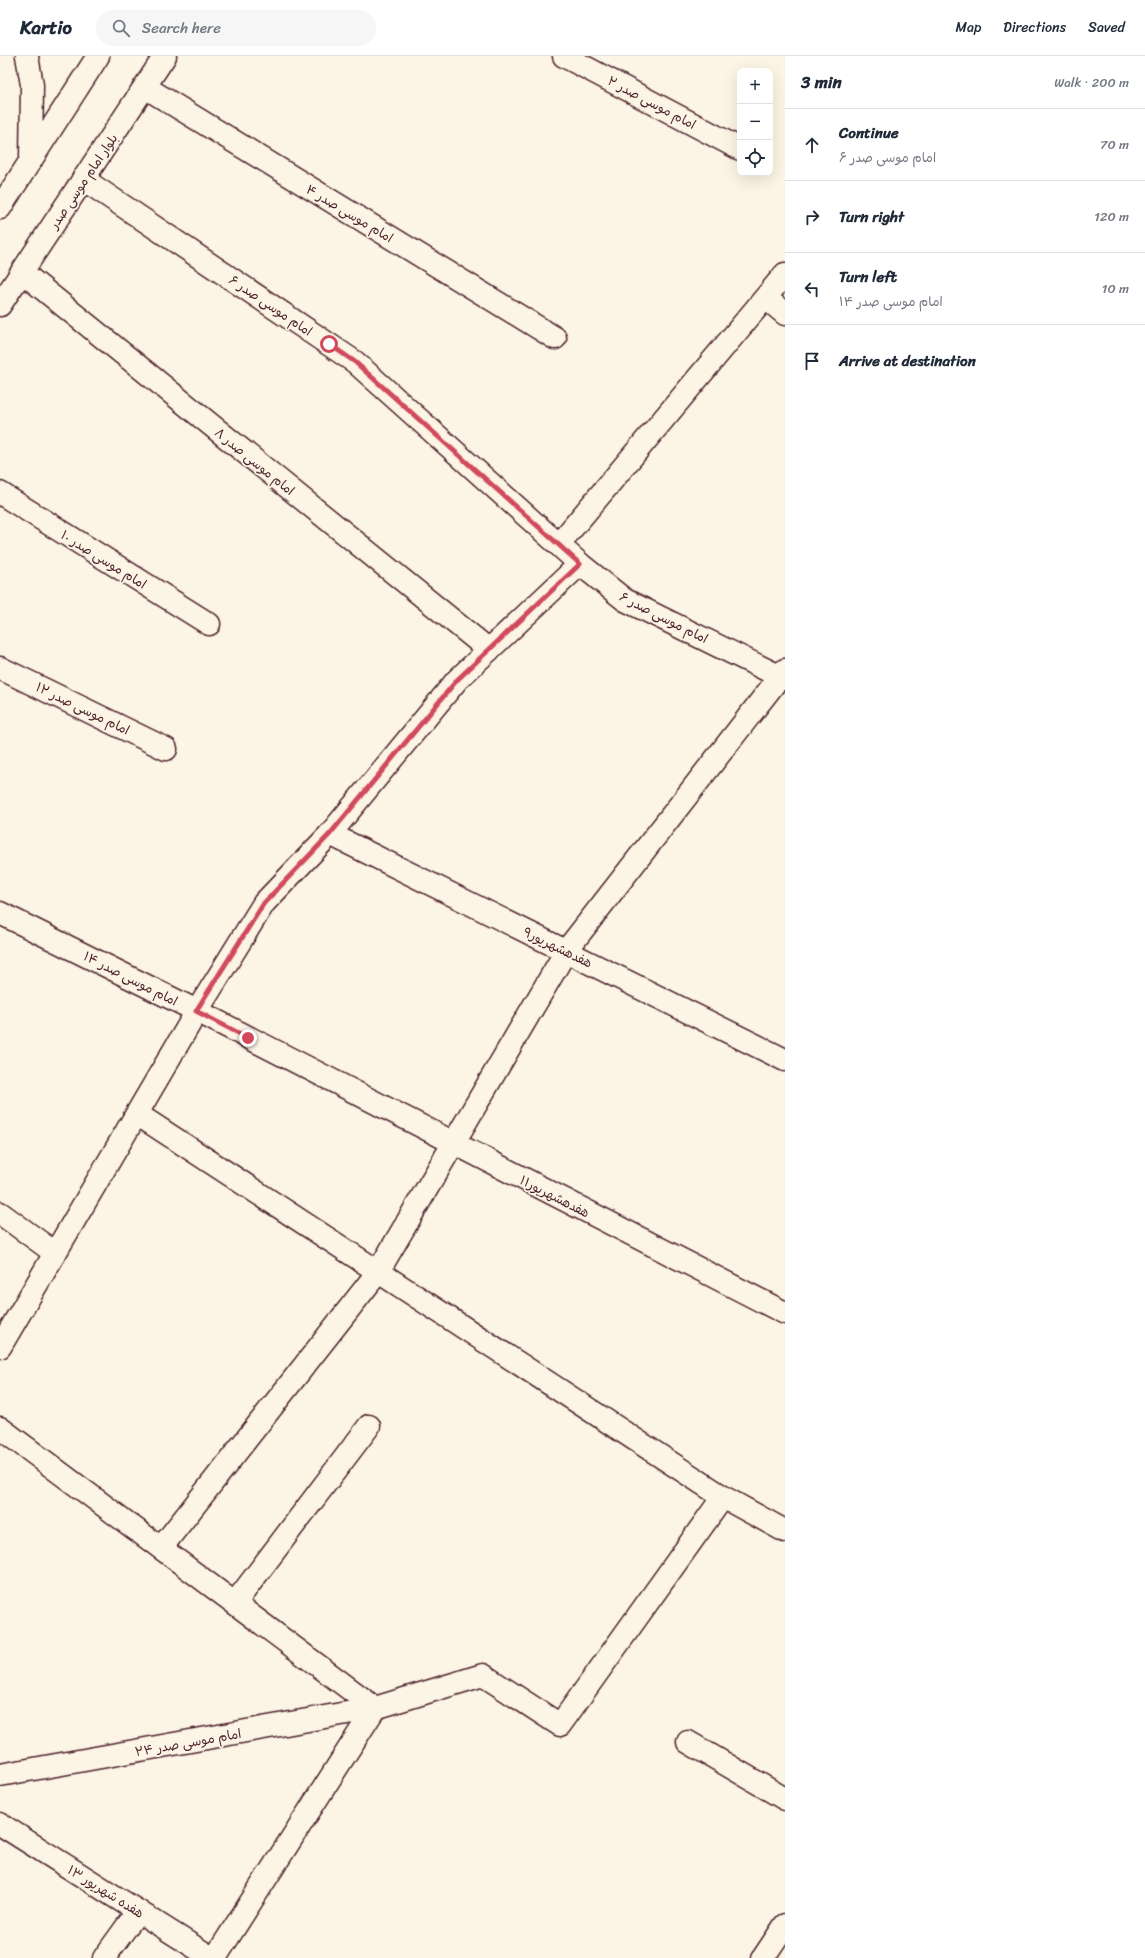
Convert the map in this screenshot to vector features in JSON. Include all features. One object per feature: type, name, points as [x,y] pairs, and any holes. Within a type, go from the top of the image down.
[{"type":"street","points":[[28,56],[32,85],[31,160]]},
{"type":"street","points":[[0,208],[98,56]]},
{"type":"street","name":"بلوار امام موسی صدر","points":[[0,305],[165,56]]},
{"type":"street","name":"امام موسی صدر ۲","points":[[564,56],[737,147]]},
{"type":"street","name":"امام موسی صدر ۴","points":[[145,87],[556,338]]},
{"type":"street","name":"امام موسی صدر ۶","points":[[83,179],[355,362],[580,564],[625,600],[783,675]]},
{"type":"street","name":"امام موسی صدر ۸","points":[[22,272],[489,650]]},
{"type":"street","points":[[559,544],[785,274]]},
{"type":"street","points":[[766,298],[785,314]]},
{"type":"street","name":"امام موسی صدر ۱۰","points":[[0,494],[209,624]]},
{"type":"street","points":[[0,1347],[196,1011],[264,903],[330,834],[457,680],[580,564]]},
{"type":"street","name":"امام موسی صدر ۱۲","points":[[0,668],[166,749]]},
{"type":"street","points":[[161,1548],[378,1272],[566,951],[783,675]]},
{"type":"street","name":"هفدهشهریور۹","points":[[330,834],[785,1060]]},
{"type":"street","name":"امام موسی صدر ۱۴","points":[[0,913],[196,1011],[325,1078]]},
{"type":"street","name":"هفدهشهریور۱۱","points":[[325,1078],[785,1313]]},
{"type":"street","points":[[137,1114],[723,1496],[785,1531]]},
{"type":"street","points":[[0,1213],[55,1253]]},
{"type":"street","points":[[235,1603],[369,1426]]},
{"type":"street","points":[[0,1428],[375,1708],[215,1958]]},
{"type":"street","name":"امام موسی صدر ۲۴","points":[[0,1775],[375,1708],[484,1675],[560,1725],[723,1496]]},
{"type":"street","points":[[688,1742],[785,1799]]},
{"type":"street","name":"هفده شهریور ۱۳","points":[[0,1824],[212,1958]]},
{"type":"street","points":[[104,1958],[138,1911]]},
{"type":"street","points":[[763,1958],[785,1925]]},
{"type":"route","points":[[248,1038],[196,1011],[264,903],[330,834],[457,680],[580,564],[355,362],[329,344]]}]
